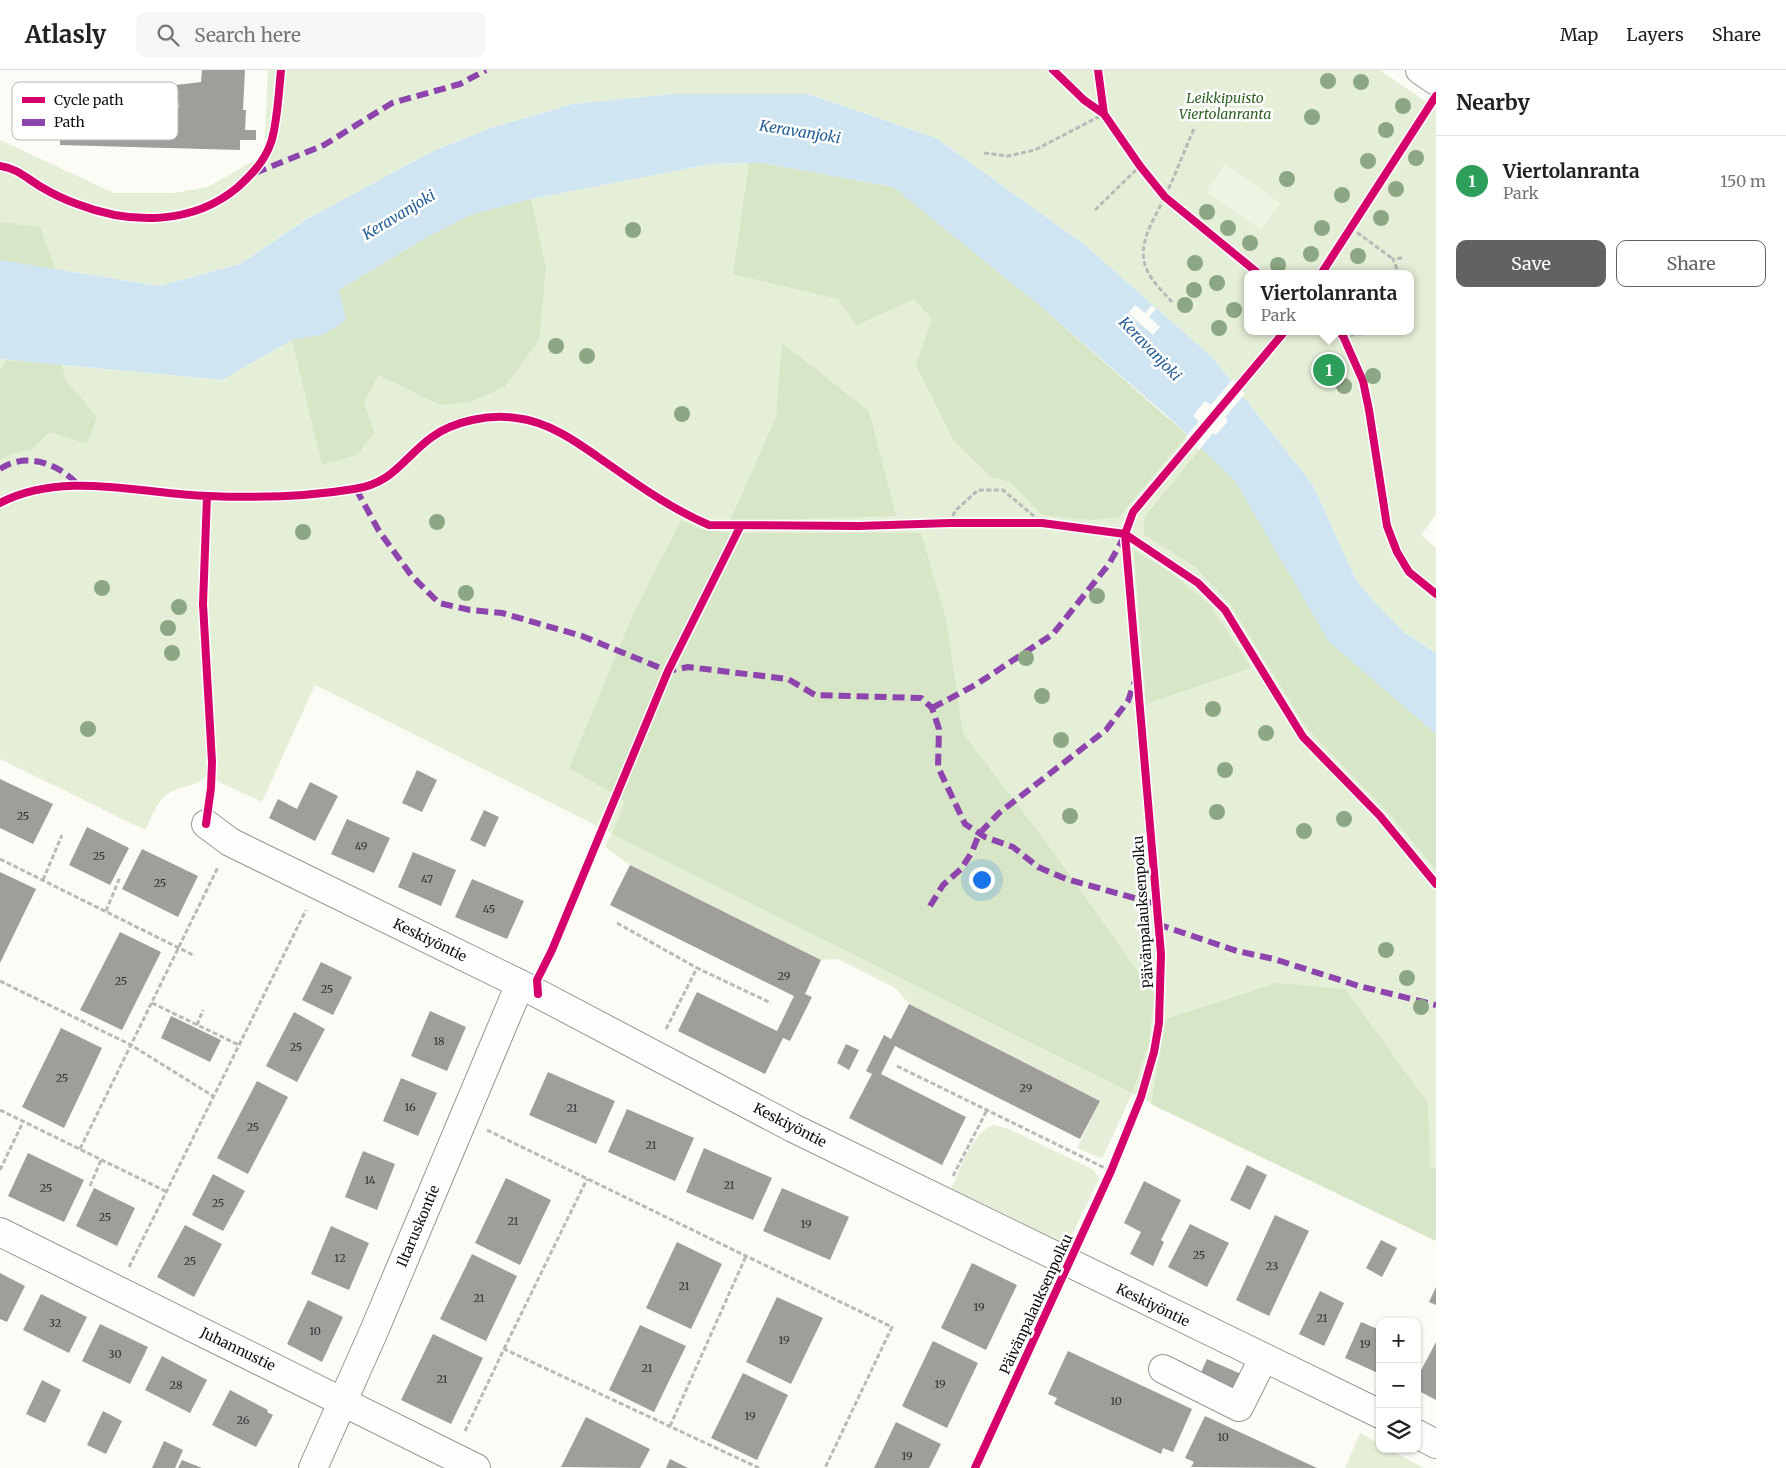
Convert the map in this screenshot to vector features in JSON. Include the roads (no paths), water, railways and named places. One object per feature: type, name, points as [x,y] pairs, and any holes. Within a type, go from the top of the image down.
[{"type":"street","points":[[1420,70],[1436,81]]},
{"type":"street","name":"Keskiyöntie","points":[[206,824],[230,842],[520,984],[793,1128],[1263,1359],[1376,1412]]},
{"type":"street","name":"Iltaruskontie","points":[[313,1468],[520,984]]},
{"type":"street","name":"Juhannustie","points":[[0,1232],[476,1468]]},
{"type":"street","points":[[1163,1370],[1239,1407],[1263,1359]]},
{"type":"street","points":[[1421,1436],[1436,1444]]},
{"type":"water","name":"Keravanjoki","points":[[673,94],[808,94],[936,138],[1085,245],[1213,358],[1313,485],[1356,580],[1404,632],[1436,653],[1436,734],[1329,642],[1235,481],[1173,421],[1045,310],[893,187],[763,163],[711,164],[531,199],[470,215],[422,240],[339,290],[346,320],[325,334],[292,340],[222,380],[0,359],[0,260],[159,286],[240,264],[307,219],[433,151],[491,128],[573,104]]},
{"type":"place","name":"Viertolanranta","points":[[1329,370]]},
{"type":"park label","name":"Leikkipuisto Viertolanranta","points":[[1225,106]]}]
